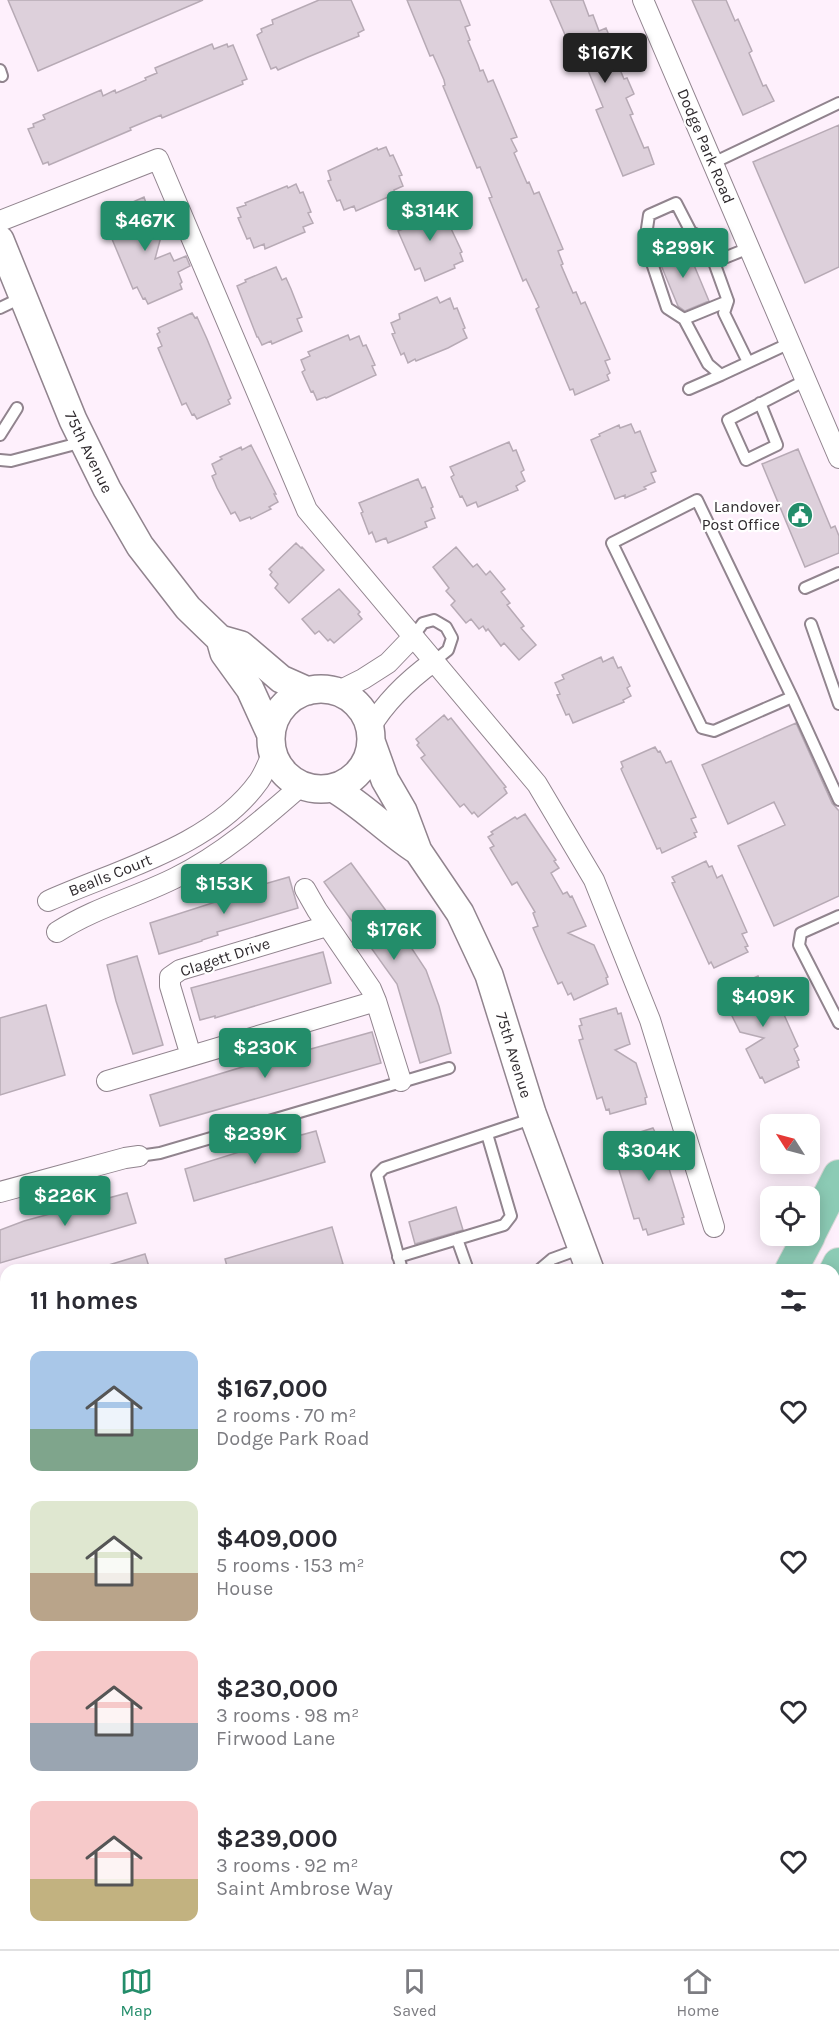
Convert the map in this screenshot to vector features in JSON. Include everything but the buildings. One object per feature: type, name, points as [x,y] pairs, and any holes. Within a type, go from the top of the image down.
[{"type":"main road","points":[[820,1213],[839,1176]]},
{"type":"main road","points":[[794,1264],[803,1246]]},
{"type":"street","name":"Dodge Park Road","points":[[643,0],[839,458]]},
{"type":"street","points":[[0,221],[158,159],[307,510],[412,638],[537,784],[594,880],[650,1020],[714,1227]]},
{"type":"street","name":"75th Avenue","points":[[0,240],[11,302],[106,489],[140,546],[188,608],[220,639],[241,645],[281,679],[308,691]]},
{"type":"street","points":[[338,692],[388,663],[412,638]]},
{"type":"street","name":"75th Avenue","points":[[220,639],[224,653],[250,689],[272,743]]},
{"type":"street","points":[[370,735],[394,694],[433,662]]},
{"type":"street","points":[[318,689],[338,692],[358,706],[366,717],[370,735],[368,757],[360,770],[348,781],[333,788],[317,789],[302,785],[289,777],[279,766],[272,743],[275,720],[283,707],[308,691],[318,689]]},
{"type":"street","name":"75th Avenue","points":[[370,735],[385,780],[403,811],[417,851],[460,912],[489,975],[534,1118],[586,1259]]},
{"type":"street","name":"Bealls Court","points":[[48,901],[152,859],[193,837],[245,797],[261,778],[272,743]]},
{"type":"street","name":"Bealls Court","points":[[57,932],[100,908],[156,887],[194,868],[234,842],[302,785]]},
{"type":"street","name":"75th Avenue","points":[[333,788],[353,799],[398,838],[417,851]]},
{"type":"street","points":[[305,889],[327,926],[359,970],[376,1001],[401,1081]]},
{"type":"street","name":"Clagett Drive","points":[[191,1056],[170,986],[170,977],[180,969],[327,926]]},
{"type":"street","points":[[107,1081],[376,1001]]},
{"type":"street","points":[[0,1192],[140,1155]]},
{"type":"lane","points":[[713,163],[839,103]]},
{"type":"lane","points":[[721,375],[708,364],[684,319],[667,308],[645,242],[649,215],[676,203],[691,232],[706,240],[728,301],[724,313],[748,362]]},
{"type":"lane","points":[[714,262],[749,248]]},
{"type":"lane","points":[[684,319],[728,301]]},
{"type":"lane","points":[[689,389],[790,343]]},
{"type":"lane","points":[[760,403],[777,445],[746,460],[728,420],[760,403],[806,380]]},
{"type":"lane","points":[[0,435],[17,408]]},
{"type":"lane","points":[[0,460],[11,461],[83,442]]},
{"type":"lane","points":[[792,697],[714,731],[702,728],[612,543],[697,500],[792,697],[839,800]]},
{"type":"lane","points":[[805,588],[839,573]]},
{"type":"lane","points":[[412,638],[423,623],[434,620],[446,627],[452,638],[448,650],[433,662]]},
{"type":"lane","points":[[811,624],[839,704]]},
{"type":"lane","points":[[839,916],[801,933],[799,945],[839,1023]]},
{"type":"lane","points":[[140,1155],[160,1153],[449,1068]]},
{"type":"lane","points":[[400,1264],[377,1175],[384,1168],[534,1118]]},
{"type":"lane","points":[[398,1257],[504,1225],[511,1215],[486,1134]]},
{"type":"lane","points":[[457,1239],[466,1264]]},
{"type":"lane","points":[[546,1264],[552,1259],[586,1259]]},
{"type":"place","name":"Landover Post Office","points":[[800,515]]}]
